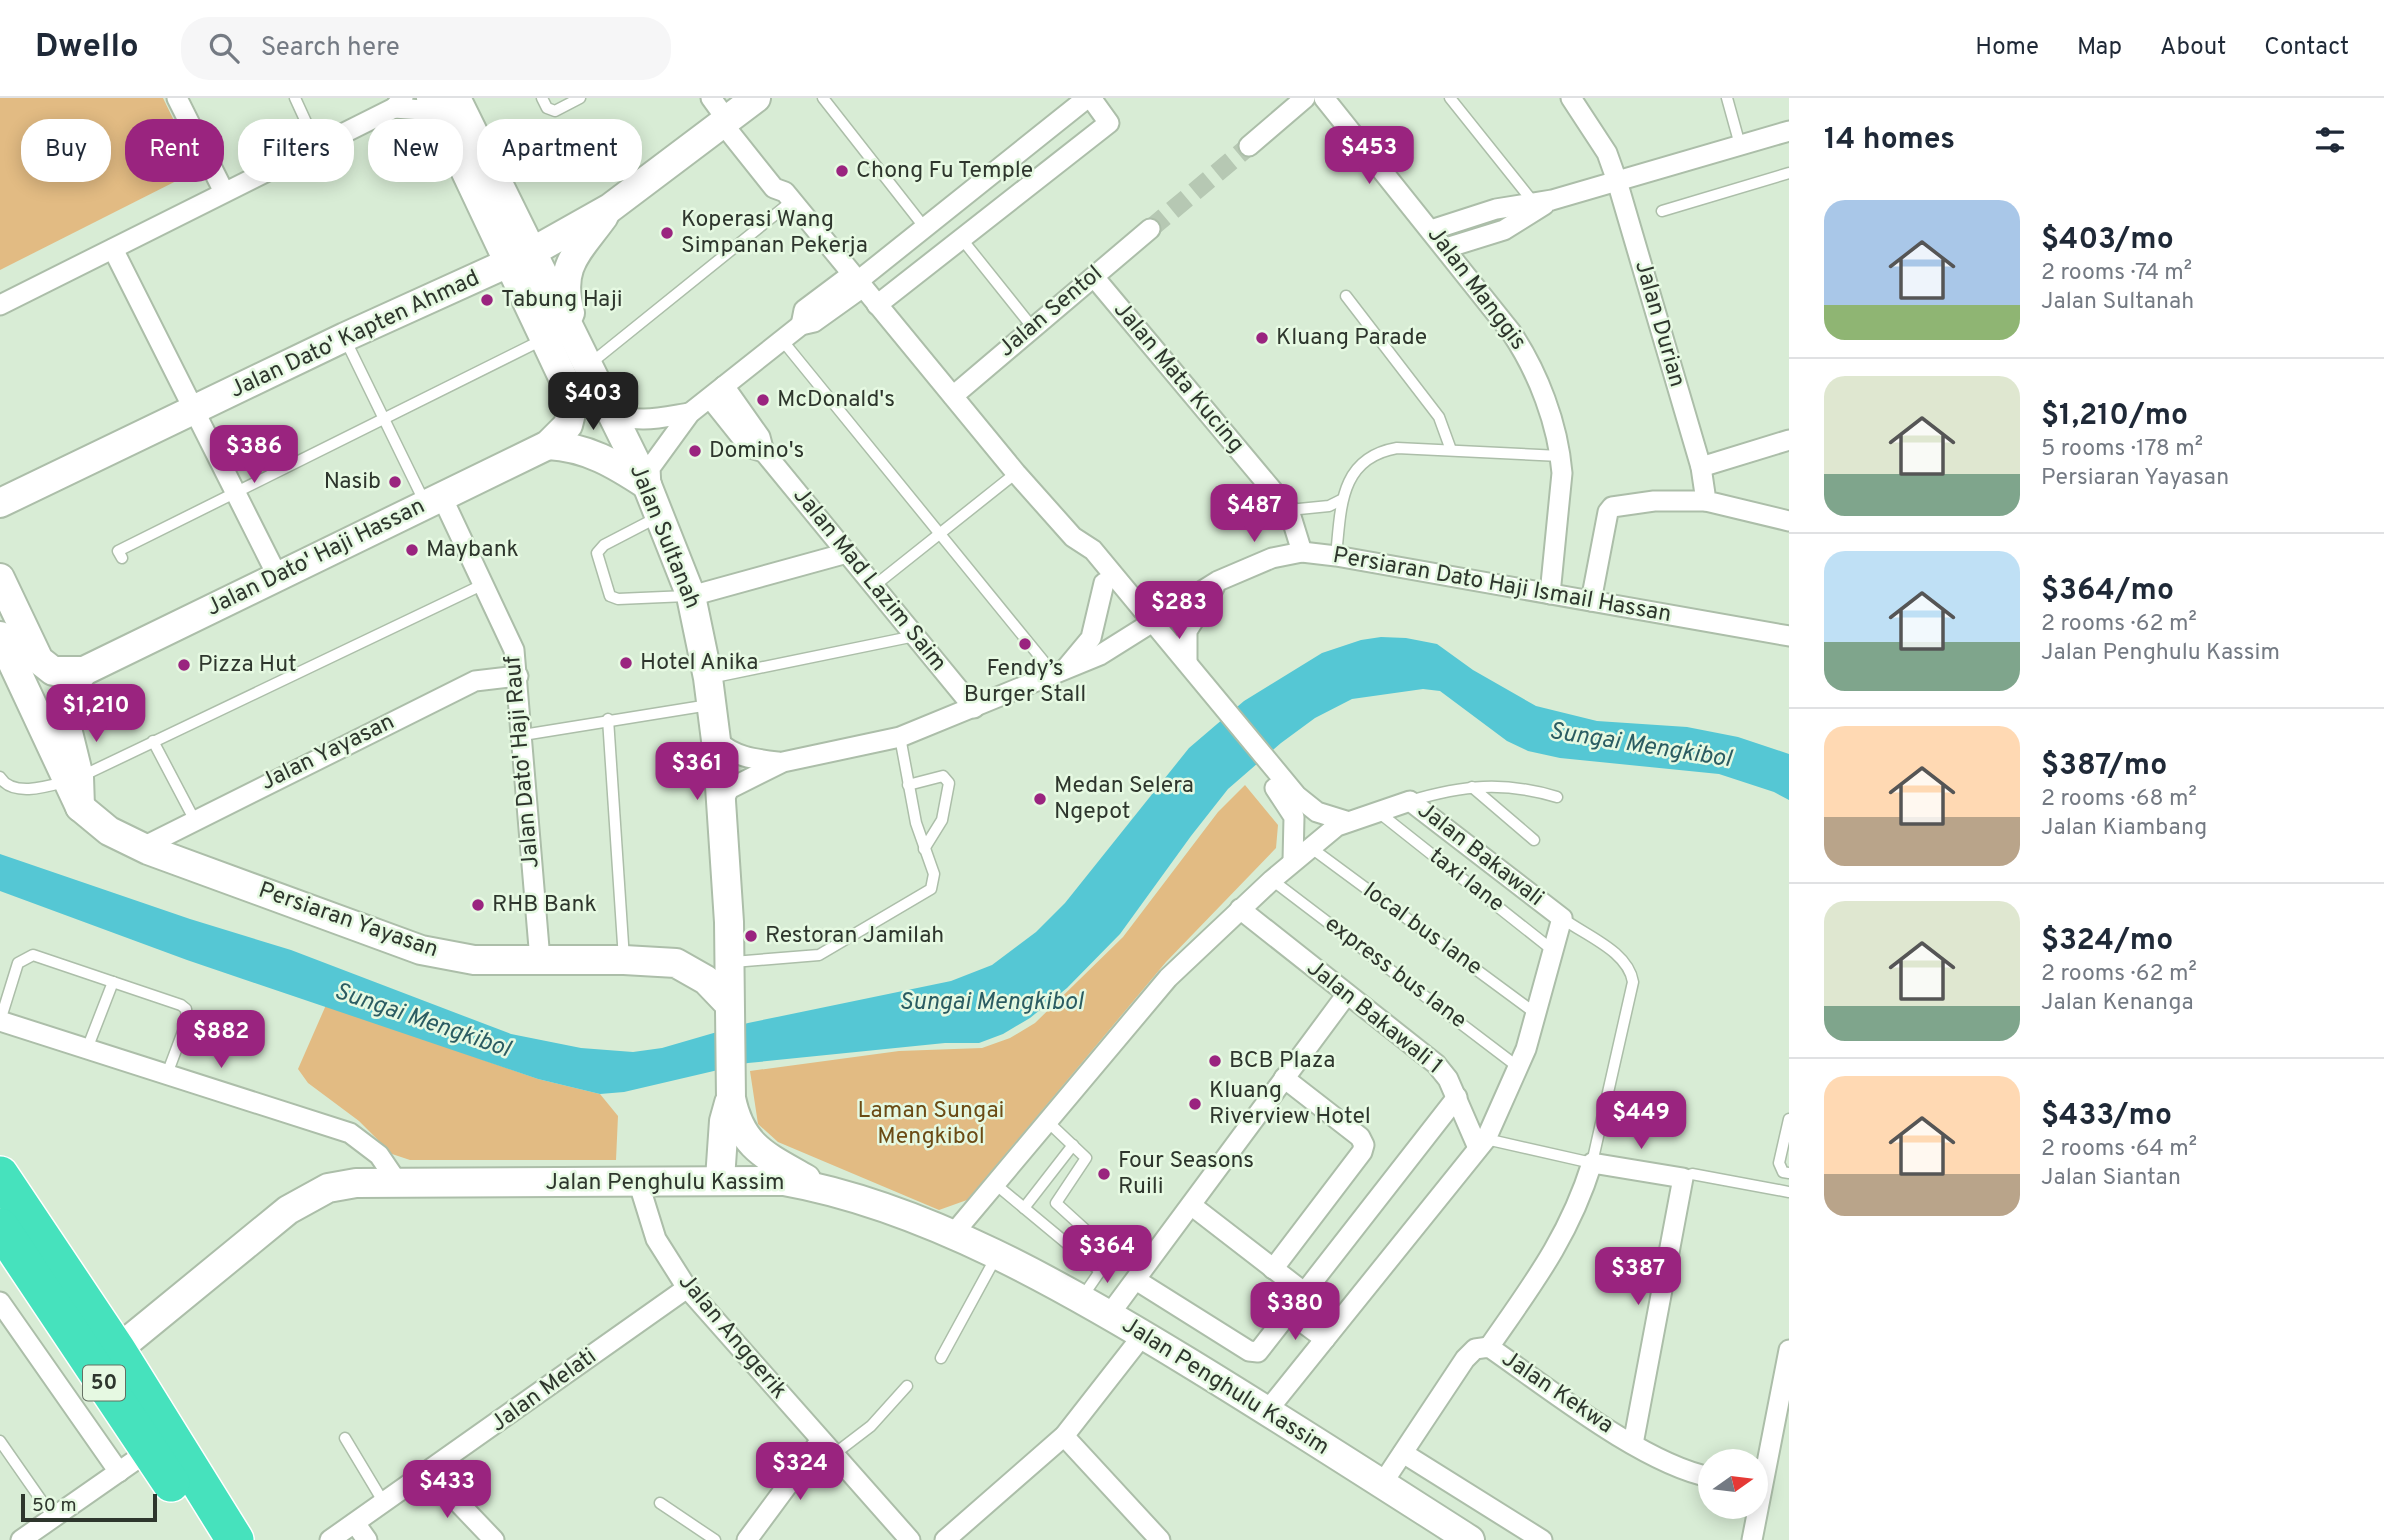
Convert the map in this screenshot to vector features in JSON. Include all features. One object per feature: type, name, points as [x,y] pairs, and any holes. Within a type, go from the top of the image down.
[{"type":"highway","name":"50","points":[[0,1175],[117,1350],[235,1540]]},
{"type":"highway","name":"50","points":[[0,1227],[207,1540]]},
{"type":"street","points":[[177,98],[224,192]]},
{"type":"street","points":[[584,359],[565,296],[564,279],[571,262],[610,208],[724,115],[756,98]]},
{"type":"street","points":[[653,500],[650,468],[690,413],[801,325],[804,310],[858,281],[1089,98],[1109,122],[877,304]]},
{"type":"street","points":[[1249,146],[1305,98]]},
{"type":"street","name":"Jalan Manggis","points":[[1324,98],[1446,248],[1511,332],[1533,366],[1561,456],[1562,472],[1550,594]]},
{"type":"street","name":"Jalan Durian","points":[[1571,98],[1607,153],[1617,181],[1701,467],[1706,501]]},
{"type":"street","points":[[354,126],[398,103],[445,102]]},
{"type":"street","name":"Jalan Sultanah","points":[[445,102],[520,258],[584,359],[611,412],[653,500],[691,596],[709,692],[722,803],[729,922],[731,1098],[736,1123],[758,1150],[820,1188]]},
{"type":"street","points":[[724,115],[782,178],[788,196],[1016,473],[1073,537],[1093,550],[1148,626]]},
{"type":"street","points":[[1431,230],[1496,209],[1543,201],[1789,131]]},
{"type":"street","points":[[0,305],[244,182]]},
{"type":"street","points":[[1446,248],[1504,230],[1543,201]]},
{"type":"street","name":"Jalan Dato' Kapten Ahmad","points":[[4,504],[345,337],[520,258],[610,208]]},
{"type":"street","name":"Jalan Sentol","points":[[953,396],[1150,229]]},
{"type":"street","points":[[113,249],[278,577]]},
{"type":"street","name":"Jalan Sultanah","points":[[520,258],[546,338],[574,401],[568,425],[548,445]]},
{"type":"street","name":"Jalan Mata Kucing","points":[[1094,277],[1289,510],[1302,552]]},
{"type":"street","name":"Jalan Mad Lazim Saim","points":[[717,392],[750,448],[764,452],[974,708]]},
{"type":"street","points":[[611,412],[620,417],[640,419],[690,413]]},
{"type":"street","points":[[1701,467],[1789,440]]},
{"type":"street","points":[[548,445],[571,447],[593,454],[653,500]]},
{"type":"street","name":"Jalan Dato' Haji Hassan","points":[[84,671],[548,445]]},
{"type":"street","name":"Jalan Dato' Haji Rauf","points":[[434,501],[484,584],[511,640],[518,676],[540,960]]},
{"type":"street","points":[[1591,601],[1608,512],[1612,508],[1654,501],[1706,501],[1789,521]]},
{"type":"street","points":[[1073,537],[1082,557],[1188,670],[1292,800],[1317,812],[1346,821]]},
{"type":"street","name":"Persiaran Dato Haji Ismail Hassan","points":[[783,762],[901,737],[974,708],[1100,655],[1218,581],[1272,558],[1302,552],[1789,636]]},
{"type":"street","points":[[691,596],[847,553]]},
{"type":"street","points":[[0,578],[39,660],[53,671],[84,671]]},
{"type":"street","points":[[1188,670],[1187,631],[1218,581]]},
{"type":"street","points":[[1060,672],[1091,638],[1104,583]]},
{"type":"street","name":"Persiaran Yayasan","points":[[0,636],[74,779]]},
{"type":"street","name":"Persiaran Yayasan","points":[[84,671],[69,689],[64,700],[64,716],[80,807],[109,831],[143,847],[421,950],[474,960],[624,960],[676,963],[702,954],[729,922]]},
{"type":"street","name":"Jalan Yayasan","points":[[143,847],[194,819],[475,681],[518,676]]},
{"type":"street","points":[[716,740],[729,752],[741,756],[783,762]]},
{"type":"street","points":[[722,803],[729,789],[783,762]]},
{"type":"street","points":[[1292,800],[1293,861]]},
{"type":"street","name":"Jalan Bakawali","points":[[953,1234],[1168,978],[1240,909],[1309,847],[1346,821],[1410,801],[1562,918],[1555,952],[1518,1067],[1482,1144],[1267,1411]]},
{"type":"street","name":"Jalan Bakawali 1","points":[[1240,909],[1436,1064],[1482,1144]]},
{"type":"street","name":"Persiaran Yayasan","points":[[676,963],[706,980],[729,1004]]},
{"type":"street","points":[[1109,1315],[1347,994]]},
{"type":"street","points":[[0,1021],[350,1133],[379,1155],[398,1183]]},
{"type":"street","points":[[1273,1269],[1362,1152],[1364,1145],[1360,1136],[1284,1078]]},
{"type":"street","points":[[1136,1280],[1249,1351],[1258,1352],[1457,1097]]},
{"type":"street","name":"Jalan Sultanah","points":[[720,1179],[724,1121],[731,1098]]},
{"type":"street","points":[[1489,1348],[1557,1249],[1578,1207],[1592,1163],[1683,1178],[1633,1444]]},
{"type":"street","name":"Jalan Penghulu Kassim","points":[[117,1350],[288,1210],[328,1188],[356,1183],[771,1180],[820,1188],[953,1234],[1081,1299],[1267,1411],[1470,1540]]},
{"type":"street","name":"Jalan Anggerik","points":[[638,1181],[656,1239],[687,1288],[910,1540]]},
{"type":"street","points":[[1191,1205],[1305,1293]]},
{"type":"street","name":"Jalan Melati","points":[[330,1540],[687,1288]]},
{"type":"street","points":[[0,1302],[119,1472]]},
{"type":"street","points":[[1290,1313],[1325,1339]]},
{"type":"street","points":[[945,1540],[1064,1436],[1143,1335]]},
{"type":"street","name":"Jalan Kekwa","points":[[1382,1484],[1465,1359],[1475,1349],[1489,1348],[1633,1444],[1698,1475]]},
{"type":"street","points":[[1767,1449],[1789,1350]]},
{"type":"street","points":[[1064,1436],[1160,1540]]},
{"type":"street","points":[[747,1540],[827,1448]]},
{"type":"street","points":[[21,1540],[149,1450]]},
{"type":"street","points":[[1403,1453],[1542,1540]]},
{"type":"street","points":[[429,1472],[494,1540]]},
{"type":"street","points":[[1752,1540],[1755,1519]]},
{"type":"street","points":[[355,1523],[367,1540]]},
{"type":"lane","points":[[295,98],[305,119]]},
{"type":"lane","points":[[541,98],[547,108],[555,111],[580,98]]},
{"type":"lane","points":[[824,98],[925,228]]},
{"type":"lane","points":[[1450,98],[1543,201]]},
{"type":"lane","points":[[1727,98],[1741,145]]},
{"type":"lane","points":[[1662,212],[1789,173]]},
{"type":"lane","points":[[584,359],[788,196]]},
{"type":"lane","points":[[961,239],[1033,328]]},
{"type":"lane","points":[[1346,296],[1439,417],[1451,450]]},
{"type":"lane","points":[[345,337],[383,420],[434,501]]},
{"type":"lane","points":[[121,558],[118,551],[546,338]]},
{"type":"lane","points":[[782,340],[939,536],[1060,672]]},
{"type":"lane","points":[[1336,556],[1341,500],[1363,461],[1377,452],[1397,449],[1451,450],[1561,456]]},
{"type":"lane","points":[[874,586],[1016,473]]},
{"type":"lane","points":[[653,500],[597,553],[608,592],[610,596],[618,599],[691,596]]},
{"type":"lane","points":[[1289,510],[1329,506],[1341,500]]},
{"type":"lane","points":[[0,777],[7,785],[34,789],[74,779],[484,584]]},
{"type":"lane","points":[[523,735],[608,719],[709,692],[758,666],[915,636]]},
{"type":"lane","points":[[608,719],[624,960]]},
{"type":"lane","points":[[729,962],[819,955],[931,889],[934,874],[924,849],[908,785],[901,737]]},
{"type":"lane","points":[[153,741],[194,819]]},
{"type":"lane","points":[[908,785],[943,776],[949,783],[942,820],[924,849]]},
{"type":"lane","points":[[1410,801],[1446,790],[1515,786],[1557,797]]},
{"type":"lane","points":[[1472,788],[1534,841]]},
{"type":"lane","name":"taxi lane","points":[[1377,811],[1555,952]]},
{"type":"lane","name":"local bus lane","points":[[1309,847],[1535,1013]]},
{"type":"lane","name":"express bus lane","points":[[1272,880],[1518,1067]]},
{"type":"lane","points":[[1482,1144],[1592,1163],[1633,982],[1630,969],[1620,957],[1562,918]]},
{"type":"lane","points":[[0,1021],[18,963],[33,955],[181,1005],[186,1009],[187,1021],[167,1074]]},
{"type":"lane","points":[[87,1049],[113,982]]},
{"type":"lane","points":[[1789,1119],[1779,1163],[1783,1172],[1789,1173]]},
{"type":"lane","points":[[1047,1120],[1086,1158],[1056,1203],[1114,1251],[1081,1299]]},
{"type":"lane","points":[[1024,1208],[1073,1145]]},
{"type":"lane","points":[[1683,1178],[1692,1174],[1789,1192]]},
{"type":"lane","points":[[994,1183],[1100,1271]]},
{"type":"lane","points":[[941,1358],[996,1256]]},
{"type":"lane","points":[[827,1448],[871,1426],[907,1386]]},
{"type":"lane","points":[[345,1438],[384,1503]]},
{"type":"lane","points":[[0,1441],[53,1517]]},
{"type":"lane","points":[[660,1503],[715,1540]]},
{"type":"green space","points":[[0,98],[163,98],[173,119],[125,119],[125,182],[174,182],[0,270]]},
{"type":"green space","name":"Laman Sungai Mengkibol","points":[[1245,785],[1278,825],[1276,848],[1166,962],[967,1200],[939,1210],[778,1142],[758,1124],[750,1071],[899,1051],[982,1048],[1010,1038],[1035,1023],[1123,937],[1218,812]]},
{"type":"green space","points":[[326,1005],[538,1079],[600,1094],[618,1116],[616,1160],[410,1160],[392,1154],[359,1121],[308,1083],[298,1069]]},
{"type":"water","name":"Sungai Mengkibol","points":[[1381,637],[1406,638],[1437,644],[1473,670],[1536,706],[1597,721],[1687,727],[1738,737],[1789,754],[1789,800],[1774,792],[1719,774],[1560,758],[1528,751],[1507,741],[1440,691],[1423,689],[1352,699],[1315,718],[1281,743],[1228,789],[1120,934],[1067,988],[1030,1018],[1003,1034],[979,1043],[945,1043],[748,1063],[624,1092],[600,1094],[538,1079],[187,960],[0,891],[0,854],[190,919],[291,950],[511,1034],[581,1048],[633,1052],[662,1048],[748,1023],[951,981],[992,965],[1036,932],[1065,903],[1189,748],[1244,701],[1322,653],[1361,640]]},
{"type":"tunnel","points":[[1150,229],[1249,146]]},
{"type":"place","name":"Chong Fu Temple","points":[[842,171]]},
{"type":"place","name":"Koperasi Wang Simpanan Pekerja","points":[[667,233]]},
{"type":"place","name":"Tabung Haji","points":[[487,300]]},
{"type":"place","name":"Kluang Parade","points":[[1262,338]]},
{"type":"place","name":"McDonald's","points":[[763,400]]},
{"type":"place","name":"Domino's","points":[[695,451]]},
{"type":"place","name":"Nasib","points":[[395,482]]},
{"type":"place","name":"Maybank","points":[[412,550]]},
{"type":"place","name":"Fendy’s Burger Stall","points":[[1025,644]]},
{"type":"place","name":"Hotel Anika","points":[[626,663]]},
{"type":"place","name":"Pizza Hut","points":[[184,665]]},
{"type":"place","name":"Medan Selera Ngepot","points":[[1040,799]]},
{"type":"place","name":"RHB Bank","points":[[478,905]]},
{"type":"place","name":"Restoran Jamilah","points":[[751,936]]},
{"type":"place","name":"BCB Plaza","points":[[1215,1061]]},
{"type":"place","name":"Kluang Riverview Hotel","points":[[1195,1104]]},
{"type":"place","name":"Four Seasons Ruili","points":[[1104,1174]]}]
